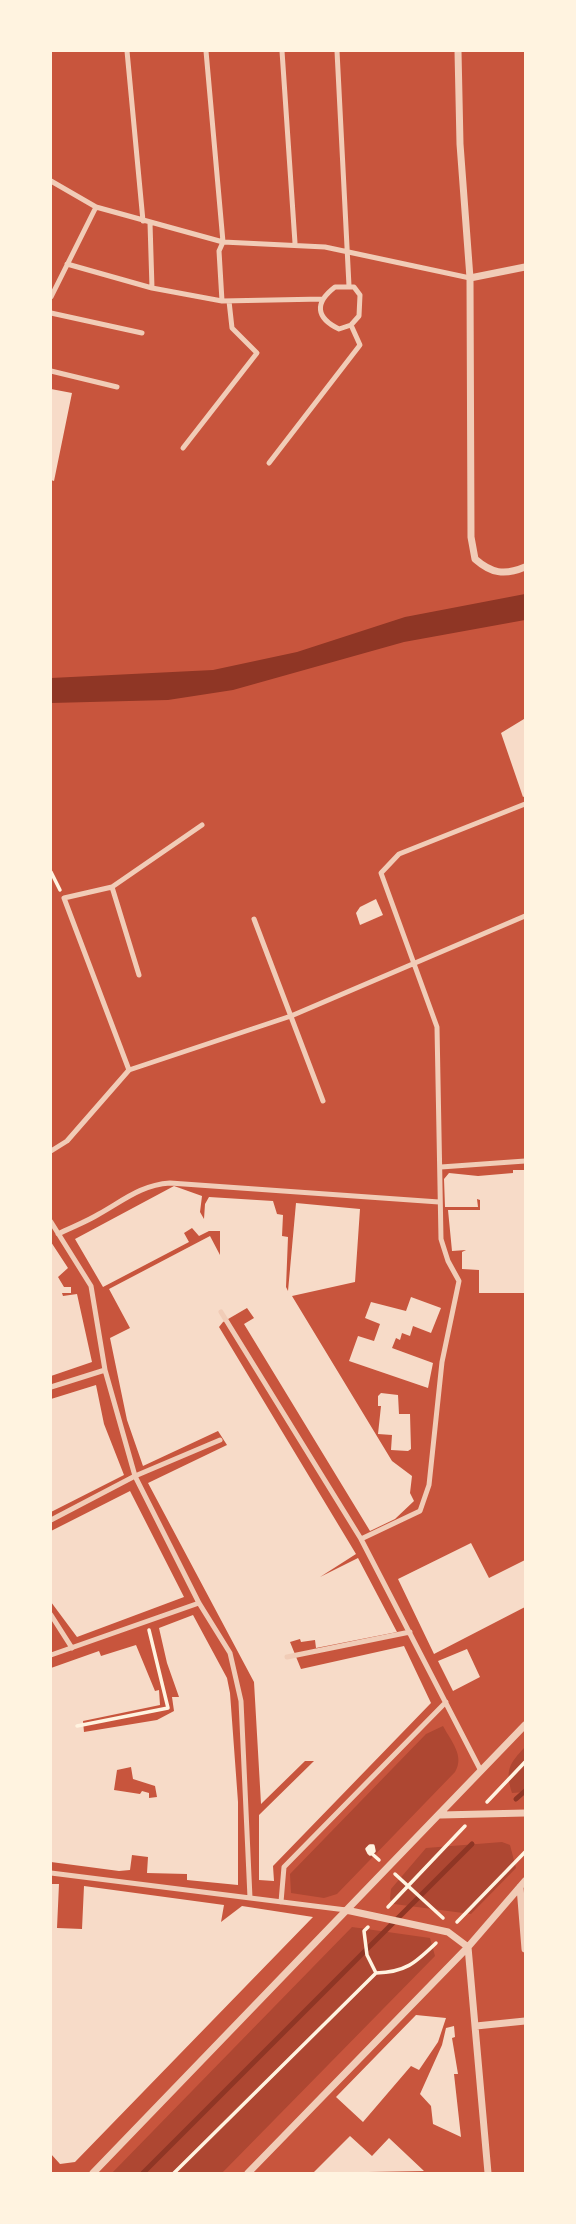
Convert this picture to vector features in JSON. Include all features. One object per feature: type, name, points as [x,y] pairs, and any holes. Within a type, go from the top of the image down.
[{"type":"street","points":[[458,51],[460,144],[470,278],[471,537],[475,559],[489,571],[503,573],[525,567]]},
{"type":"street","points":[[470,278],[525,267]]},
{"type":"street","points":[[93,2173],[525,1726]]},
{"type":"street","points":[[441,1815],[477,1812],[525,1813]]},
{"type":"street","points":[[248,2173],[468,1947],[522,1884]]},
{"type":"street","points":[[522,1884],[525,1949]]},
{"type":"street","points":[[346,1910],[408,1923],[449,1928],[468,1947],[488,2173]]},
{"type":"street","points":[[476,2026],[525,2021]]},
{"type":"lane","points":[[127,51],[152,288]]},
{"type":"lane","points":[[183,448],[257,353],[232,328],[226,301],[219,251],[223,242],[206,51]]},
{"type":"lane","points":[[282,51],[295,243]]},
{"type":"lane","points":[[337,51],[349,286]]},
{"type":"lane","points":[[51,181],[78,194],[96,207],[223,242],[295,243],[349,251],[470,278]]},
{"type":"lane","points":[[51,297],[96,207]]},
{"type":"lane","points":[[67,264],[152,288],[226,301],[323,299]]},
{"type":"lane","points":[[349,286],[354,287],[360,295],[359,316],[351,325],[339,330],[325,322],[321,314],[323,299],[335,287],[349,286]]},
{"type":"lane","points":[[51,313],[142,333]]},
{"type":"lane","points":[[269,463],[360,345],[351,325]]},
{"type":"lane","points":[[51,371],[117,387]]},
{"type":"lane","points":[[362,1539],[420,1511],[429,1485],[442,1362],[458,1282],[441,1238],[437,1027],[382,873],[399,854],[525,804]]},
{"type":"lane","points":[[129,1070],[64,898],[112,887],[202,825]]},
{"type":"lane","points":[[112,887],[139,975]]},
{"type":"lane","points":[[51,1151],[66,1141],[129,1070],[291,1016],[525,916]]},
{"type":"lane","points":[[254,919],[323,1101]]},
{"type":"lane","points":[[441,1167],[525,1161]]},
{"type":"lane","points":[[58,1234],[104,1212],[132,1192],[151,1184],[170,1183],[439,1202]]},
{"type":"lane","points":[[51,1222],[91,1286],[105,1370],[135,1476],[199,1602],[230,1653],[241,1701],[250,1898]]},
{"type":"lane","points":[[221,1312],[362,1539],[481,1771]]},
{"type":"lane","points":[[51,1387],[105,1370]]},
{"type":"lane","points":[[51,1520],[135,1476],[219,1440]]},
{"type":"lane","points":[[51,1655],[199,1602]]},
{"type":"lane","points":[[51,1615],[72,1648]]},
{"type":"lane","points":[[288,1657],[410,1632]]},
{"type":"lane","points":[[281,1902],[284,1867],[446,1702]]},
{"type":"lane","points":[[51,1873],[346,1910]]},
{"type":"path","points":[[51,872],[64,898]]},
{"type":"path","points":[[77,1726],[167,1708],[147,1621]]},
{"type":"path","points":[[376,1973],[367,1955],[364,1931],[383,1917],[525,1762]]},
{"type":"path","points":[[174,2173],[376,1973],[399,1971],[417,1961],[525,1852]]},
{"type":"path","points":[[370,1853],[385,1865]]},
{"type":"path","points":[[393,1872],[449,1928]]},
{"type":"shaded area","points":[[525,594],[525,620],[404,642],[233,690],[168,700],[51,703],[51,678],[213,670],[297,652],[405,617]]},
{"type":"shaded area","points":[[443,1726],[458,1754],[455,1772],[337,1894],[324,1898],[291,1893],[290,1874],[426,1734]]},
{"type":"shaded area","points":[[525,1747],[525,1792],[512,1793],[510,1768]]},
{"type":"shaded area","points":[[502,1842],[510,1845],[516,1868],[471,1914],[394,1904],[390,1899],[391,1889],[426,1848]]},
{"type":"shaded area","points":[[352,1927],[430,1938],[435,1956],[222,2173],[112,2173]]},
{"type":"building","points":[[51,389],[72,393],[54,481],[51,480]]},
{"type":"building","points":[[524,719],[525,796],[523,797],[501,733]]},
{"type":"building","points":[[376,899],[383,915],[360,925],[356,913],[360,907]]},
{"type":"building","points":[[513,1170],[525,1170],[525,1293],[479,1293],[479,1270],[462,1269],[462,1252],[466,1250],[452,1251],[448,1210],[480,1210],[480,1200],[477,1199],[478,1207],[445,1207],[444,1179],[449,1173],[478,1176],[513,1173]]},
{"type":"building","points":[[174,1186],[202,1196],[200,1212],[204,1219],[205,1204],[209,1197],[273,1201],[277,1214],[283,1215],[282,1236],[288,1237],[288,1291],[296,1203],[360,1209],[355,1282],[292,1296],[392,1461],[412,1476],[410,1493],[414,1501],[395,1519],[370,1531],[244,1324],[254,1318],[247,1308],[219,1327],[356,1554],[320,1577],[358,1558],[397,1632],[316,1648],[315,1640],[301,1642],[300,1639],[290,1642],[301,1669],[404,1646],[431,1703],[273,1866],[274,1881],[259,1880],[259,1815],[314,1761],[305,1761],[261,1804],[254,1682],[148,1483],[227,1445],[218,1431],[143,1466],[127,1420],[110,1338],[130,1328],[109,1289],[210,1236],[220,1255],[220,1231],[209,1231],[199,1236],[192,1228],[184,1233],[189,1242],[103,1287],[75,1239]]},
{"type":"building","points":[[51,1242],[68,1268],[58,1277],[64,1287],[71,1287],[71,1293],[62,1293],[63,1296],[77,1294],[92,1362],[51,1376]]},
{"type":"building","points":[[411,1297],[441,1308],[431,1333],[413,1326],[410,1336],[402,1333],[400,1340],[396,1338],[392,1348],[433,1363],[428,1388],[349,1361],[358,1336],[374,1341],[380,1324],[365,1318],[371,1302],[406,1311]]},
{"type":"building","points":[[96,1385],[104,1424],[124,1475],[51,1512],[51,1399]]},
{"type":"building","points":[[381,1393],[398,1395],[399,1414],[410,1414],[411,1449],[408,1451],[391,1450],[392,1435],[378,1434],[381,1406],[378,1406],[378,1396]]},
{"type":"building","points":[[130,1491],[184,1597],[77,1637],[51,1602],[51,1531]]},
{"type":"building","points":[[471,1543],[489,1578],[525,1560],[525,1607],[434,1654],[398,1579]]},
{"type":"building","points":[[193,1615],[227,1678],[238,1802],[238,1885],[187,1880],[187,1874],[147,1873],[148,1857],[132,1855],[130,1870],[119,1871],[51,1862],[51,1668],[99,1651],[101,1656],[136,1645],[155,1691],[159,1690],[160,1705],[83,1721],[84,1732],[157,1720],[174,1711],[172,1697],[179,1697],[159,1628]],"holes":[[[131,1767],[133,1779],[155,1786],[157,1797],[149,1798],[149,1793],[142,1791],[140,1794],[114,1790],[117,1770]]]},
{"type":"building","points":[[467,1649],[480,1677],[453,1691],[438,1661]]},
{"type":"building","points":[[51,1884],[59,1884],[57,1928],[82,1929],[84,1886],[224,1905],[221,1922],[242,1906],[313,1917],[75,2162],[60,2164],[51,2154]]},
{"type":"building","points":[[416,2015],[446,2018],[438,2042],[419,2070],[411,2066],[363,2122],[336,2097]]},
{"type":"building","points":[[454,2026],[455,2037],[452,2038],[458,2074],[454,2074],[461,2137],[433,2124],[431,2106],[420,2094],[442,2045],[446,2028]]},
{"type":"building","points":[[350,2136],[372,2156],[389,2138],[424,2171],[313,2173]]},
{"type":"waterway","points":[[516,1799],[525,1791]]},
{"type":"waterway","points":[[143,2173],[472,1844]]}]
